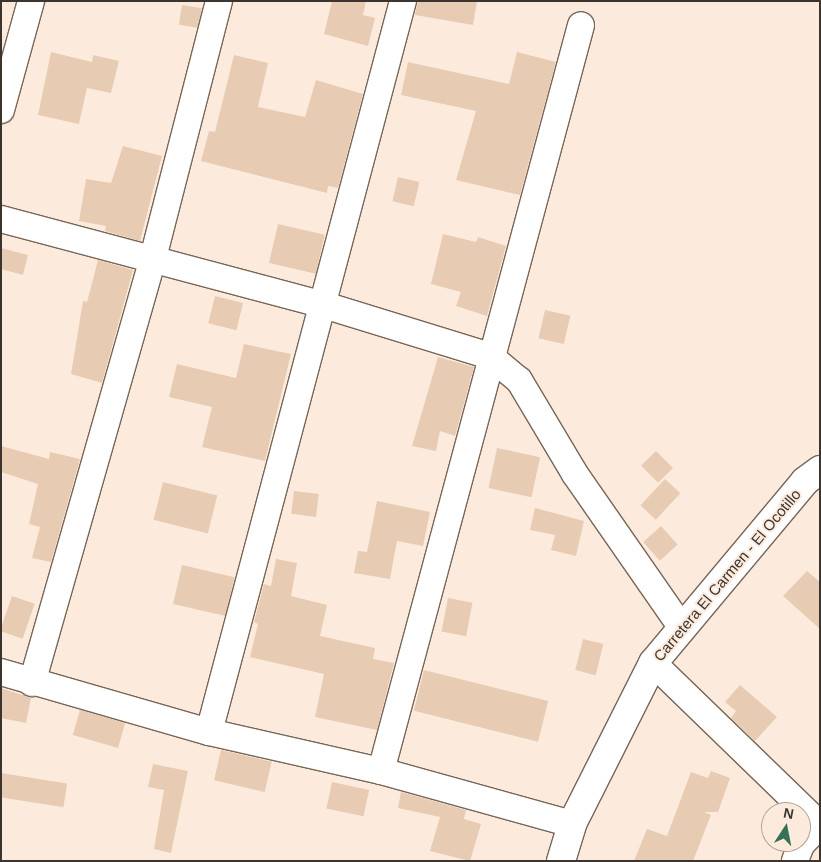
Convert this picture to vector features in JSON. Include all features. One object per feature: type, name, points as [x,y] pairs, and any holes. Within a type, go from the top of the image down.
[{"type":"main road","name":"Carretera El Carmen - El Ocotillo","points":[[561,861],[572,824],[652,663],[813,476]]},
{"type":"street","points":[[1,110],[31,1]]},
{"type":"street","points":[[32,683],[153,258],[219,1]]},
{"type":"street","points":[[209,732],[324,305],[403,1]]},
{"type":"street","points":[[381,771],[490,356],[537,202],[581,25]]},
{"type":"street","points":[[1,219],[324,305],[490,356],[520,380],[575,474],[682,628]]},
{"type":"street","points":[[652,663],[820,825],[802,845],[795,861]]},
{"type":"street","points":[[1,672],[32,683],[209,732],[381,771],[572,824]]},
{"type":"building","points":[[332,1],[366,1],[363,15],[375,18],[368,46],[324,34]]},
{"type":"building","points":[[418,1],[477,1],[473,25],[415,15]]},
{"type":"building","points":[[182,5],[202,8],[199,28],[179,25]]},
{"type":"building","points":[[51,52],[92,62],[93,55],[119,61],[111,93],[87,88],[79,124],[38,115]]},
{"type":"building","points":[[517,52],[556,62],[520,195],[456,180],[476,111],[401,95],[408,62],[509,84]]},
{"type":"building","points":[[234,55],[268,63],[258,107],[305,117],[316,80],[363,94],[338,188],[328,186],[327,193],[201,161],[209,131],[215,132]]},
{"type":"building","points":[[123,146],[162,156],[140,241],[105,231],[106,226],[79,221],[86,179],[111,183]]},
{"type":"building","points":[[398,177],[419,182],[414,206],[392,201]]},
{"type":"building","points":[[278,224],[325,235],[316,274],[269,263]]},
{"type":"building","points":[[443,234],[476,242],[478,237],[506,246],[487,316],[456,306],[461,292],[431,284]]},
{"type":"building","points":[[1,248],[28,255],[23,275],[1,269]]},
{"type":"building","points":[[98,260],[133,270],[102,383],[71,374],[83,301],[87,302]]},
{"type":"building","points":[[215,296],[243,303],[236,330],[208,323]]},
{"type":"building","points":[[545,310],[570,316],[564,344],[538,338]]},
{"type":"building","points":[[244,344],[291,354],[265,461],[202,447],[212,407],[169,397],[177,364],[236,378]]},
{"type":"building","points":[[438,357],[474,367],[455,436],[440,431],[436,451],[412,446]]},
{"type":"building","points":[[1,446],[49,459],[50,452],[80,459],[51,562],[32,558],[40,527],[29,524],[38,484],[1,472]]},
{"type":"building","points":[[497,448],[540,457],[532,497],[488,488]]},
{"type":"building","points":[[656,451],[673,468],[658,483],[641,466]]},
{"type":"building","points":[[665,479],[680,493],[656,520],[640,505]]},
{"type":"building","points":[[163,482],[217,496],[208,533],[154,520]]},
{"type":"building","points":[[294,491],[319,494],[316,517],[291,514]]},
{"type":"building","points":[[377,501],[430,512],[423,546],[397,541],[390,579],[354,573],[358,551],[367,552]]},
{"type":"building","points":[[535,508],[584,521],[576,556],[551,550],[555,535],[530,530]]},
{"type":"building","points":[[661,526],[678,545],[660,561],[643,542]]},
{"type":"building","points":[[276,559],[297,563],[291,596],[327,605],[320,636],[375,648],[373,659],[394,663],[377,730],[315,717],[324,674],[250,657],[258,624],[254,622],[264,584],[271,586]]},
{"type":"building","points":[[182,565],[235,577],[226,616],[173,604]]},
{"type":"building","points":[[807,571],[820,582],[820,629],[783,596]]},
{"type":"building","points":[[12,596],[35,604],[23,639],[1,631]]},
{"type":"building","points":[[448,598],[473,603],[466,636],[442,631]]},
{"type":"building","points":[[583,639],[603,644],[596,675],[575,670]]},
{"type":"building","points":[[424,670],[548,701],[538,742],[414,711]]},
{"type":"building","points":[[740,685],[777,717],[755,741],[731,718],[736,711],[725,702]]},
{"type":"building","points":[[1,688],[31,698],[26,723],[1,718]]},
{"type":"building","points":[[80,710],[125,723],[118,748],[73,735]]},
{"type":"building","points":[[221,750],[272,762],[265,792],[214,780]]},
{"type":"building","points":[[153,764],[188,771],[171,853],[154,849],[164,790],[148,787]]},
{"type":"building","points":[[711,771],[730,778],[718,812],[704,812],[711,815],[693,861],[634,861],[647,829],[667,836],[691,772],[708,778]]},
{"type":"building","points":[[1,773],[67,783],[63,807],[1,797]]},
{"type":"building","points":[[332,782],[369,790],[364,816],[326,808]]},
{"type":"building","points":[[401,792],[466,810],[464,819],[481,824],[470,861],[430,851],[440,817],[398,808]]}]
